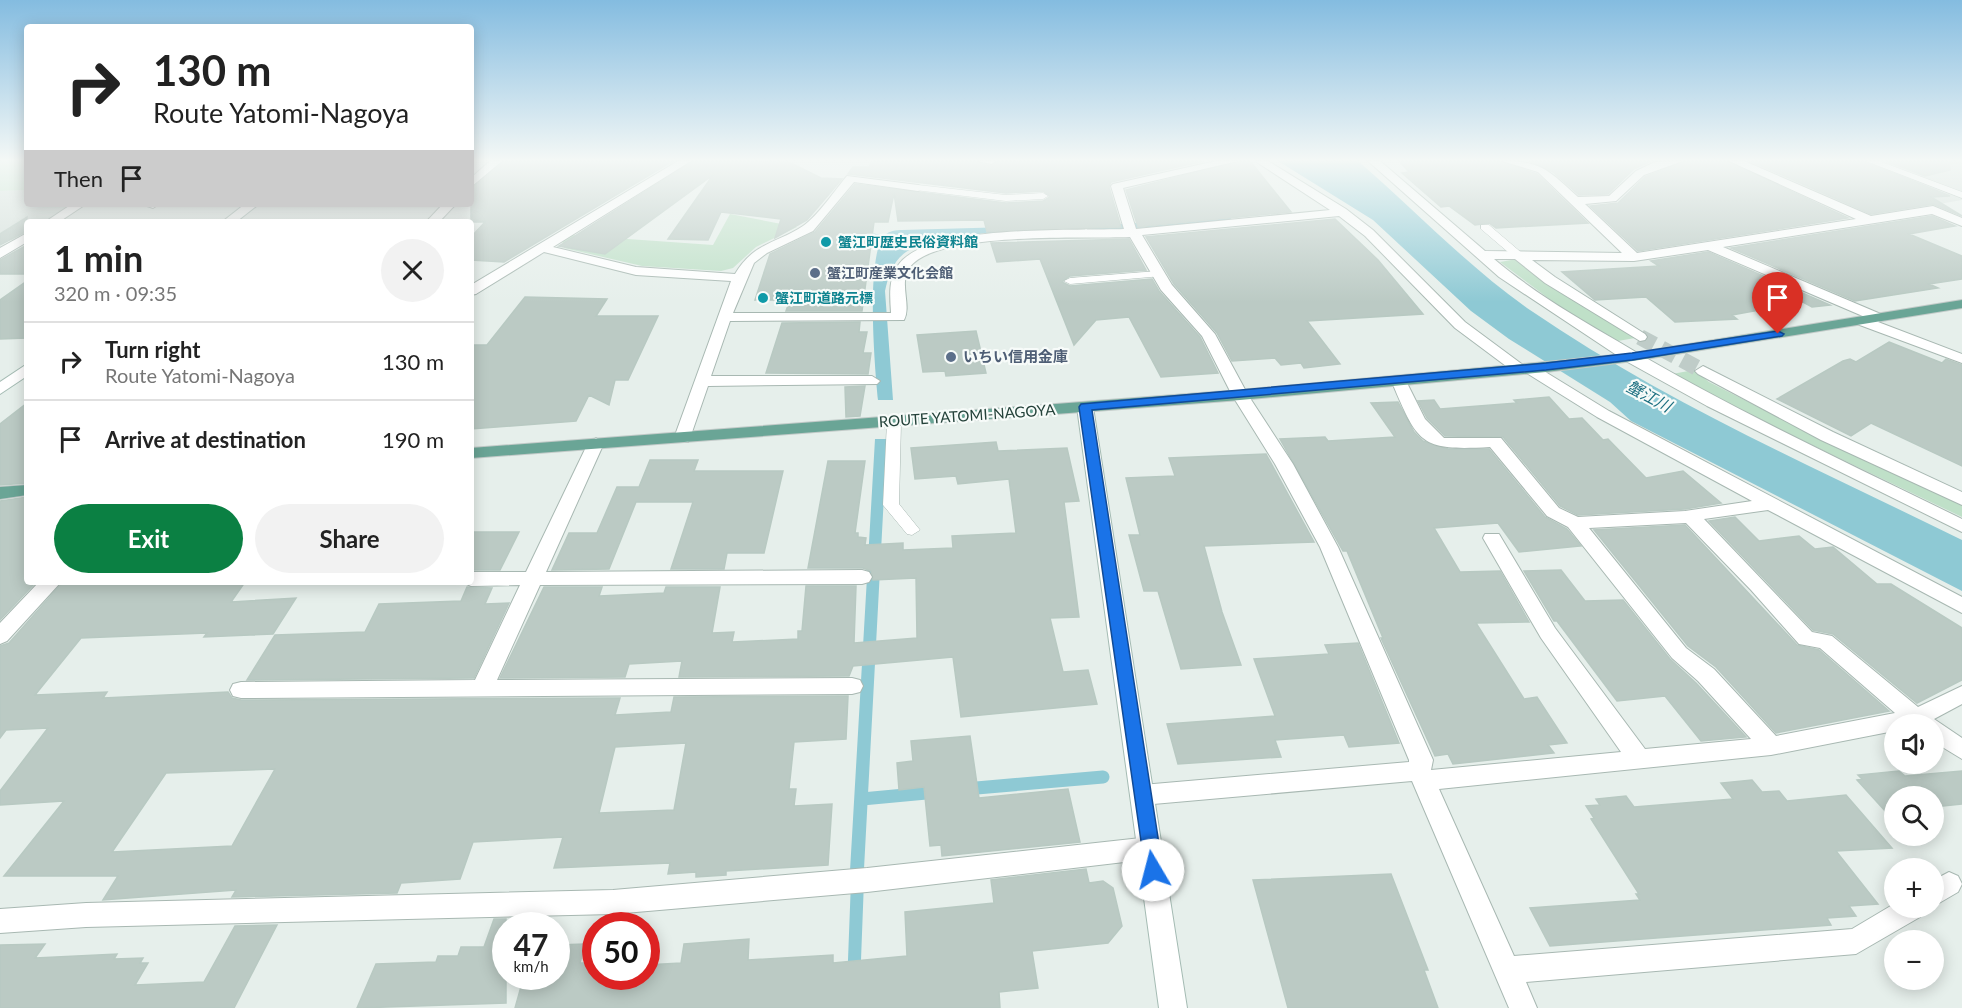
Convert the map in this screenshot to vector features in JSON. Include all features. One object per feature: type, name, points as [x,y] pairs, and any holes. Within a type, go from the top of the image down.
[{"type":"main road","name":"ROUTE YATOMI-NAGOYA","points":[[474,453],[1239,395],[1531,368],[1631,357],[1962,304]]},
{"type":"main road","points":[[0,493],[24,490]]},
{"type":"street","points":[[56,219],[73,208]]},
{"type":"street","points":[[232,219],[247,208]]},
{"type":"street","points":[[435,219],[446,208]]},
{"type":"street","points":[[474,289],[609,208]]},
{"type":"street","points":[[682,438],[724,317],[739,278],[749,261],[762,250],[808,228],[825,208]]},
{"type":"street","points":[[1124,208],[1131,230],[1158,274],[1208,334],[1239,395],[1284,464],[1329,546],[1421,760],[1421,776],[1523,1008]]},
{"type":"street","points":[[1336,208],[1368,233],[1460,325],[1603,414],[1962,606]]},
{"type":"street","points":[[1427,208],[1480,255],[1555,309],[1631,357],[1713,403],[1962,525]]},
{"type":"street","points":[[1580,208],[1634,257]]},
{"type":"street","points":[[1842,208],[1869,220]]},
{"type":"street","points":[[1480,255],[1634,257],[1934,210],[1962,222]]},
{"type":"street","points":[[724,317],[899,317],[897,290],[900,275],[907,262],[925,251],[977,239],[1131,230],[1342,212]]},
{"type":"street","points":[[0,254],[24,239]]},
{"type":"street","points":[[1709,246],[1878,318]]},
{"type":"street","points":[[543,248],[636,271],[739,278]]},
{"type":"street","points":[[1519,256],[1550,280],[1640,337]]},
{"type":"street","points":[[1862,321],[1962,359]]},
{"type":"street","points":[[0,389],[24,371]]},
{"type":"street","points":[[1703,371],[1827,436],[1961,498]]},
{"type":"street","points":[[1399,380],[1414,414],[1427,434],[1446,444],[1495,442],[1553,512],[1575,523],[1679,653],[1706,675],[1771,746]]},
{"type":"street","points":[[701,381],[872,381]]},
{"type":"street","points":[[1085,407],[1173,1008]]},
{"type":"street","points":[[482,688],[596,443]]},
{"type":"street","points":[[1575,523],[1691,517],[1692,515],[1771,504]]},
{"type":"street","points":[[1691,517],[1758,585],[1806,639],[1825,641],[1913,714]]},
{"type":"street","points":[[1491,538],[1548,633],[1638,758]]},
{"type":"street","points":[[474,579],[862,577]]},
{"type":"street","points":[[0,636],[48,585]]},
{"type":"street","points":[[241,690],[852,686]]},
{"type":"street","points":[[1937,714],[1962,694]]},
{"type":"street","points":[[1142,795],[1421,776],[1638,758],[1771,746],[1884,730]]},
{"type":"street","points":[[1944,737],[1962,750]]},
{"type":"street","points":[[0,921],[86,915],[613,902],[867,880],[1150,848]]},
{"type":"street","points":[[1505,970],[1856,941],[1894,918]]},
{"type":"lane","points":[[1485,227],[1519,256]]},
{"type":"lane","points":[[1070,281],[1158,274]]},
{"type":"lane","points":[[894,422],[891,505],[912,530]]},
{"type":"shaded area","points":[[0,208],[69,208],[51,219],[24,219],[24,236],[16,240],[0,240]]},
{"type":"shaded area","points":[[1851,208],[1915,208],[1875,215],[1865,214]]},
{"type":"green space","points":[[730,214],[797,227],[756,247],[733,268],[721,271],[642,266],[564,248],[562,240],[571,235],[713,245]]},
{"type":"green space","points":[[1517,259],[1538,278],[1635,338],[1618,341],[1560,307],[1500,262]]},
{"type":"green space","points":[[1694,370],[1709,382],[1772,414],[1962,504],[1962,517],[1720,401],[1672,374]]},
{"type":"water","name":"蟹江川","points":[[1354,208],[1409,208],[1507,293],[1581,343],[1634,375],[1796,460],[1962,540],[1962,591],[1631,421],[1610,402],[1509,339],[1471,311],[1373,220]]},
{"type":"water","points":[[1229,216],[1232,220],[1125,229],[984,233],[911,249],[900,257],[893,267],[885,291],[893,400],[878,400],[873,287],[879,246],[888,233],[900,230],[1121,224]]},
{"type":"water","points":[[875,439],[887,439],[864,869],[850,871]]},
{"type":"building","points":[[471,208],[594,208],[504,262],[474,260],[474,234],[485,222],[474,222],[474,219],[471,219]]},
{"type":"building","points":[[619,208],[668,208],[605,254],[559,246]]},
{"type":"building","points":[[690,208],[817,208],[807,220],[775,238],[781,219],[721,212],[708,240],[668,239]]},
{"type":"building","points":[[835,208],[891,208],[888,222],[874,222],[862,311],[786,311],[790,300],[755,300],[770,254],[815,232]]},
{"type":"building","points":[[896,208],[1115,208],[1121,227],[987,232],[984,220],[898,221]]},
{"type":"building","points":[[1132,208],[1288,208],[1291,212],[1138,227]]},
{"type":"building","points":[[1452,208],[1572,208],[1588,223],[1496,228],[1489,223],[1475,225]]},
{"type":"building","points":[[1592,208],[1827,208],[1848,218],[1638,251]]},
{"type":"building","points":[[1857,208],[1908,208],[1871,214]]},
{"type":"building","points":[[1943,208],[1949,208],[1962,216]]},
{"type":"building","points":[[1932,216],[1955,226],[1909,234],[1962,256],[1962,279],[1929,284],[1938,288],[1855,301],[1731,248]]},
{"type":"building","points":[[27,217],[24,219],[24,233],[0,245],[0,234]]},
{"type":"building","points":[[1335,219],[1378,260],[1423,314],[1307,321],[1340,364],[1304,368],[1301,363],[1281,365],[1275,358],[1232,361],[1217,333],[1174,284],[1146,237]]},
{"type":"building","points":[[1129,239],[1146,270],[1070,276],[1062,282],[1070,286],[1152,279],[1159,291],[1200,337],[1218,373],[1161,377],[1129,317],[1096,320],[1074,345],[1040,259],[997,262],[991,243]]},
{"type":"building","points":[[24,247],[24,274],[0,274],[0,260]]},
{"type":"building","points":[[1708,252],[1830,305],[1812,307],[1803,302],[1732,315],[1737,319],[1675,322],[1646,297],[1595,300],[1562,272],[1659,266],[1651,261]]},
{"type":"building","points":[[24,283],[24,338],[0,339],[0,300]]},
{"type":"building","points":[[525,297],[607,299],[596,316],[658,316],[628,380],[615,380],[609,405],[589,395],[576,421],[474,429],[474,345],[487,345]]},
{"type":"building","points":[[860,322],[859,332],[867,332],[863,353],[871,353],[868,374],[766,373],[782,323]]},
{"type":"building","points":[[976,331],[986,373],[946,376],[945,371],[923,372],[917,335]]},
{"type":"building","points":[[1889,342],[1942,363],[1946,359],[1962,365],[1962,466],[1871,423],[1851,436],[1777,399],[1843,361],[1850,359],[1856,362]]},
{"type":"building","points":[[865,386],[860,416],[846,417],[845,387]]},
{"type":"building","points":[[1549,397],[1569,419],[1582,418],[1603,440],[1608,439],[1646,478],[1683,471],[1721,503],[1685,509],[1578,515],[1560,506],[1503,437],[1445,436],[1427,418],[1418,401],[1434,400],[1440,409],[1517,403],[1514,400]]},
{"type":"building","points":[[1398,402],[1414,432],[1423,441],[1448,449],[1489,449],[1545,517],[1567,529],[1581,546],[1519,552],[1498,523],[1434,528],[1460,572],[1500,571],[1529,622],[1476,623],[1524,699],[1537,697],[1567,743],[1548,745],[1554,753],[1453,764],[1448,754],[1435,756],[1381,638],[1383,638],[1347,551],[1343,551],[1280,439],[1325,437],[1328,441],[1395,437],[1371,403]]},
{"type":"building","points":[[24,405],[24,483],[0,485],[0,424]]},
{"type":"building","points":[[996,442],[998,451],[1067,448],[1079,501],[1064,502],[1079,617],[1050,618],[1063,672],[1088,670],[1097,704],[961,717],[953,657],[853,666],[849,676],[679,677],[682,661],[629,664],[625,677],[500,678],[544,587],[602,587],[599,596],[664,593],[666,587],[720,587],[712,633],[734,632],[732,642],[798,639],[798,631],[802,631],[806,586],[856,586],[854,643],[917,638],[916,578],[873,580],[871,571],[863,568],[808,568],[828,461],[865,461],[855,533],[858,533],[858,537],[866,538],[865,545],[903,543],[903,550],[953,548],[952,536],[1016,533],[1009,479],[958,484],[956,476],[915,479],[911,448]]},
{"type":"building","points":[[1266,454],[1314,542],[1204,546],[1222,612],[1241,665],[1181,669],[1158,591],[1144,591],[1129,535],[1140,535],[1126,478],[1175,476],[1169,458]]},
{"type":"building","points":[[650,460],[698,460],[694,471],[783,471],[764,553],[727,553],[724,569],[671,569],[693,502],[636,502],[609,569],[552,570],[569,533],[597,533],[617,487],[639,487]]},
{"type":"building","points":[[24,497],[24,585],[33,585],[0,620],[0,501]]},
{"type":"building","points":[[1735,517],[1759,541],[1799,536],[1815,549],[1833,547],[1877,584],[1891,584],[1962,628],[1962,680],[1917,703],[1833,634],[1813,630],[1709,521]]},
{"type":"building","points":[[1685,525],[1797,645],[1819,650],[1889,711],[1776,733],[1716,667],[1688,646],[1594,530]]},
{"type":"building","points":[[474,532],[519,532],[500,570],[474,570]]},
{"type":"building","points":[[1561,570],[1585,601],[1623,600],[1670,659],[1696,683],[1746,737],[1701,741],[1665,696],[1617,701],[1557,621],[1554,621],[1524,571]]},
{"type":"building","points":[[60,585],[243,585],[231,602],[296,598],[273,634],[204,637],[207,633],[81,638],[35,695],[107,692],[103,698],[228,692],[232,698],[241,700],[620,698],[615,715],[671,712],[674,697],[848,696],[846,739],[794,742],[789,789],[796,789],[794,806],[832,804],[828,865],[726,871],[726,875],[696,877],[696,872],[668,874],[670,863],[554,868],[563,837],[473,842],[460,879],[401,883],[397,893],[232,897],[236,890],[103,900],[118,876],[4,876],[64,801],[0,805],[0,791],[48,728],[6,730],[0,738],[0,646],[9,643]],"holes":[[[686,743],[674,810],[599,813],[615,747]],[[275,769],[232,846],[112,852],[166,773]]]},
{"type":"building","points":[[467,587],[492,588],[485,604],[509,603],[474,678],[247,680],[275,635],[365,632],[379,604],[461,601]]},
{"type":"building","points":[[1358,643],[1399,743],[1349,747],[1344,735],[1275,740],[1281,757],[1178,764],[1167,724],[1275,716],[1254,659],[1329,654],[1325,645]]},
{"type":"building","points":[[970,736],[979,798],[1068,789],[1080,842],[942,856],[941,845],[930,846],[924,787],[899,790],[897,763],[913,761],[911,741]]},
{"type":"building","points":[[1962,771],[1962,804],[1944,806],[1944,786],[1884,786],[1884,810],[1857,780],[1862,779],[1858,775],[1884,772],[1905,776]]},
{"type":"building","points":[[1752,780],[1762,792],[1779,791],[1787,801],[1846,795],[1884,839],[1884,846],[1892,848],[1836,851],[1878,904],[1849,906],[1856,916],[1827,918],[1831,925],[1550,946],[1530,908],[1640,900],[1636,894],[1639,894],[1591,819],[1594,818],[1586,806],[1600,805],[1596,799],[1626,796],[1634,807],[1733,799],[1721,783]]},
{"type":"building","points":[[1086,869],[1089,883],[1103,881],[1113,888],[1122,926],[1108,943],[1032,951],[1038,988],[999,992],[1000,1008],[515,1008],[520,990],[570,990],[570,945],[582,944],[580,963],[582,963],[582,990],[660,990],[660,964],[681,963],[684,944],[749,939],[748,960],[833,955],[833,963],[907,956],[905,912],[994,903],[991,880]]},
{"type":"building","points":[[1391,874],[1428,970],[1424,970],[1438,1008],[1288,1008],[1253,880]]},
{"type":"building","points":[[277,925],[234,1008],[0,1008],[0,945],[45,944],[35,958],[117,954],[114,959],[143,958],[140,963],[148,963],[135,985],[204,982],[235,926]]},
{"type":"building","points":[[492,925],[492,990],[506,990],[506,1003],[357,1008],[376,964],[436,962],[438,956],[458,956],[461,947],[484,947]]},
{"type":"waterway","points":[[862,234],[893,241]]},
{"type":"waterway","points":[[965,789],[1103,777]]},
{"type":"waterway","points":[[862,799],[937,792]]},
{"type":"waterway","points":[[854,973],[857,894]]},
{"type":"tunnel","points":[[1640,337],[1703,371]]},
{"type":"place","name":"蟹江町歴史民俗資料館","points":[[826,242]]},
{"type":"place","name":"蟹江町産業文化会館","points":[[815,273]]},
{"type":"place","name":"蟹江町道路元標","points":[[763,298]]},
{"type":"place","name":"いちい信用金庫","points":[[951,357]]},
{"type":"route","points":[[1153,870],[1085,407],[1546,367],[1632,357],[1778,334]]}]
